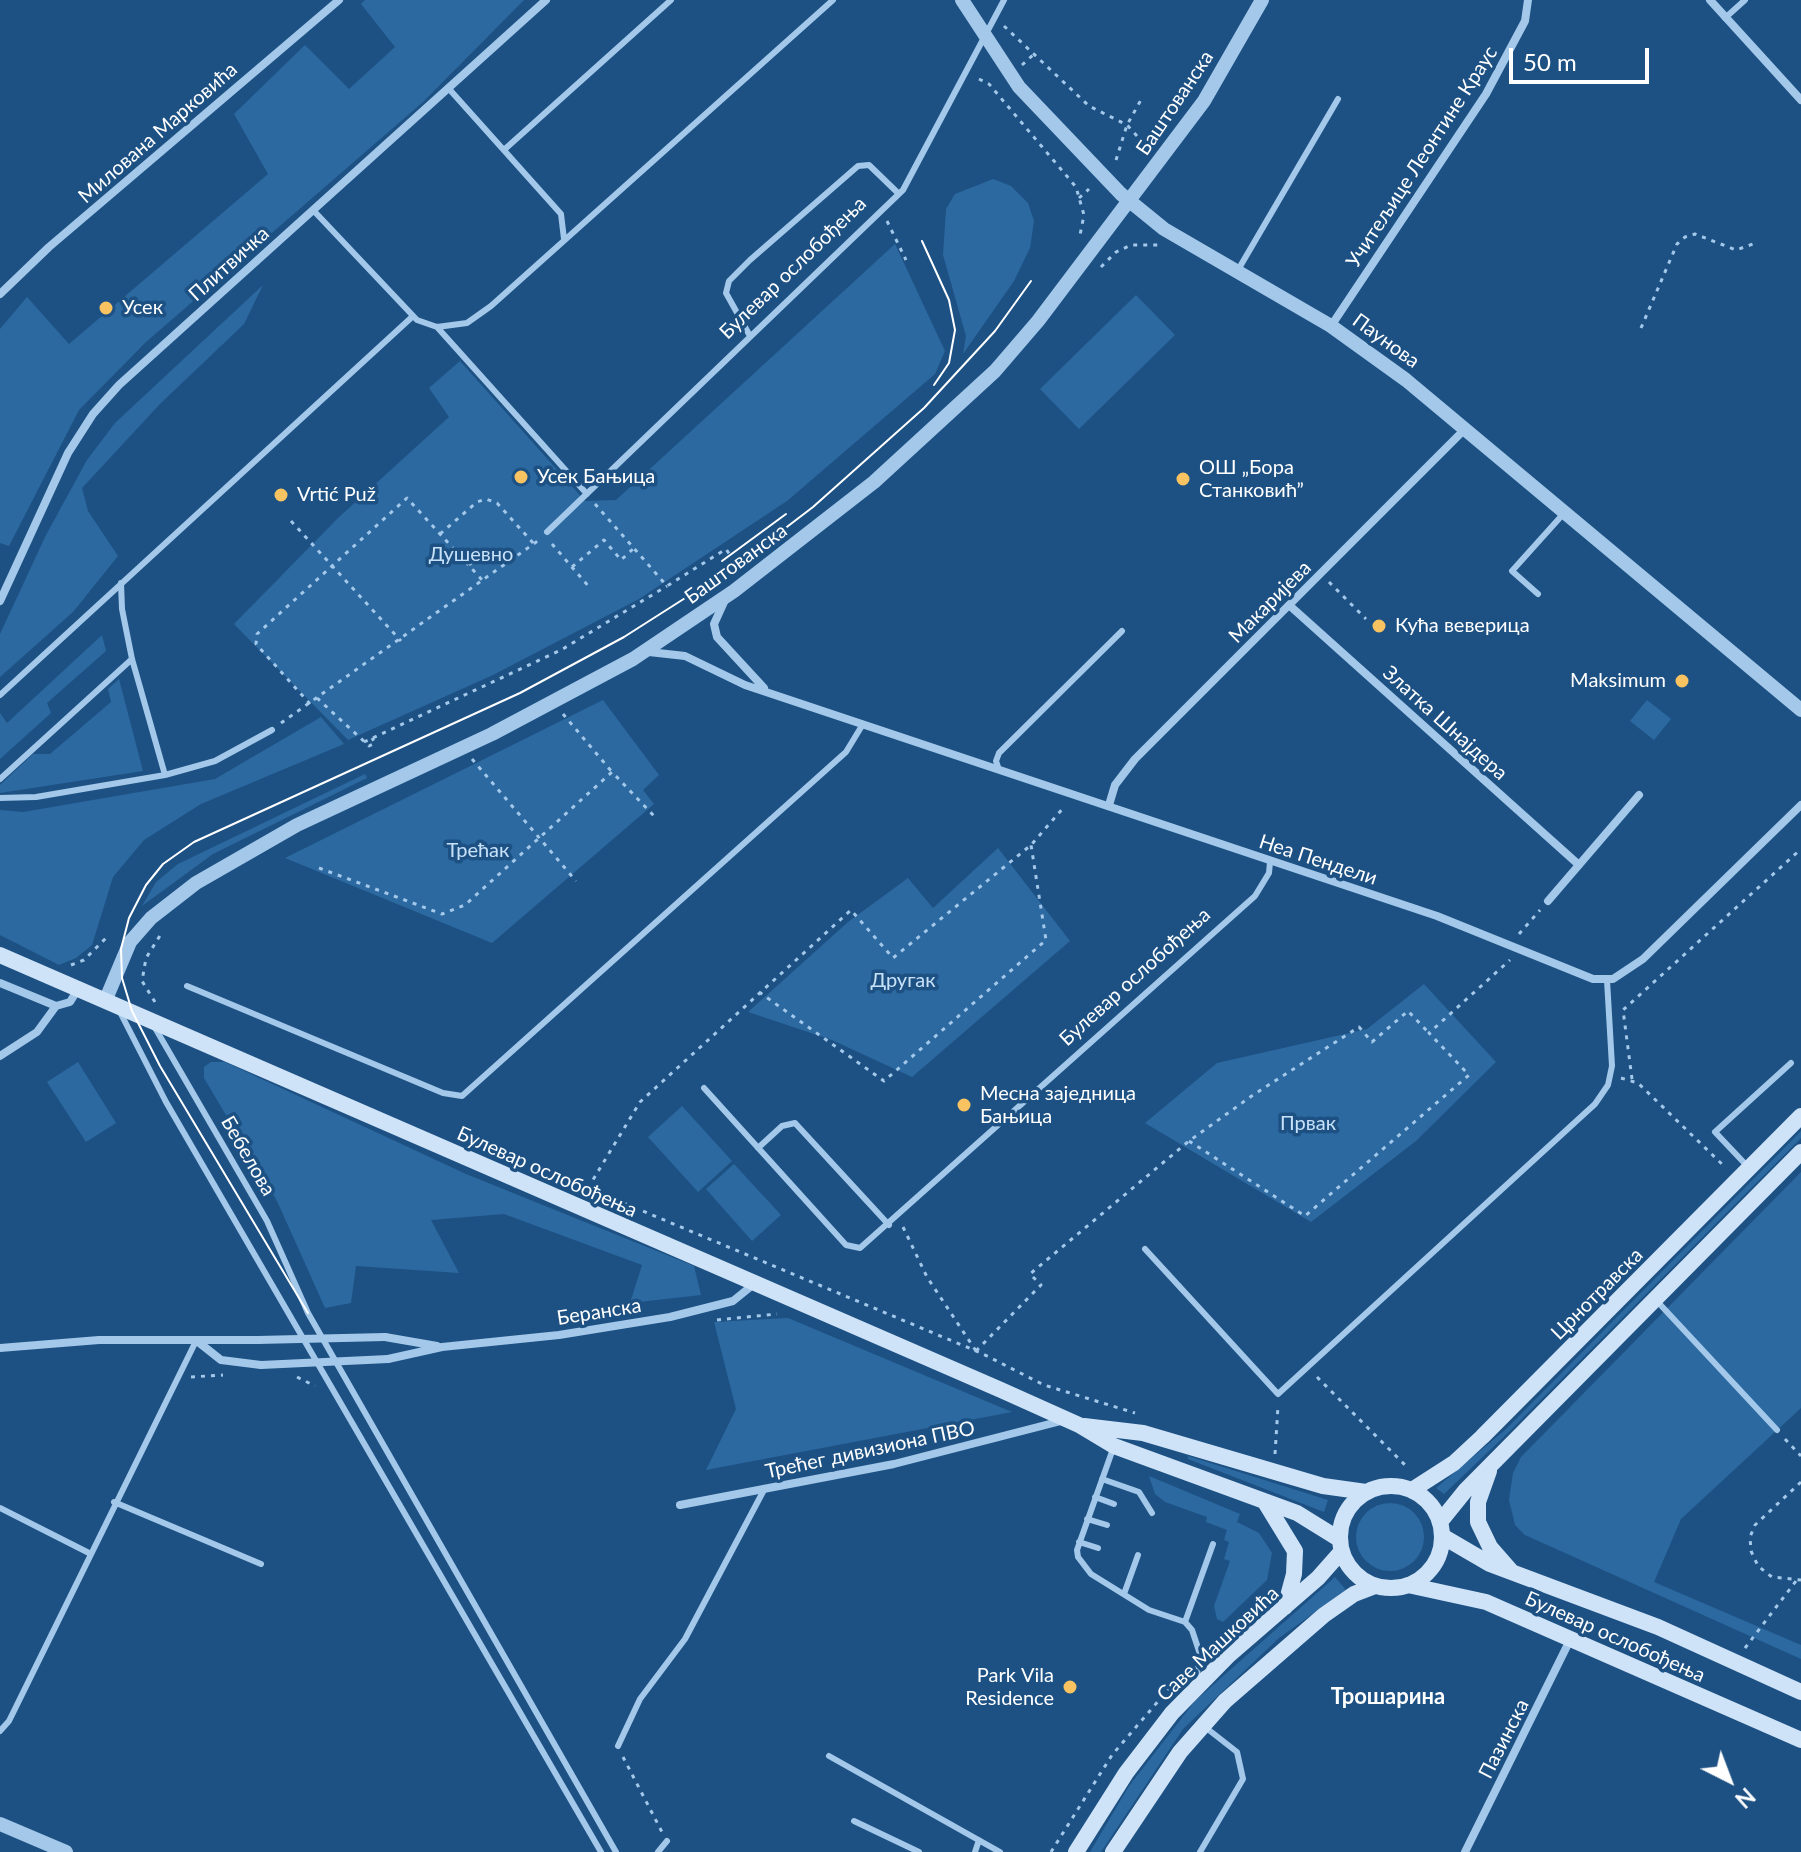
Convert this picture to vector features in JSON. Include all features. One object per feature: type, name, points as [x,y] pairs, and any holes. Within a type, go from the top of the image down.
[{"type":"main road","name":"Булевар ослобођења","points":[[0,955],[1072,1422],[1114,1446],[1316,1522],[1340,1546]]},
{"type":"main road","name":"Црнотравска","points":[[1412,1490],[1454,1463],[1482,1437],[1801,1116]]},
{"type":"main road","points":[[1113,1852],[1164,1773],[1202,1725],[1243,1683],[1354,1594],[1375,1586],[1408,1585],[1420,1579],[1435,1564],[1441,1529],[1456,1500],[1801,1152]]},
{"type":"main road","name":"Булевар ослобођења","points":[[1072,1422],[1143,1433],[1323,1486],[1366,1492]]},
{"type":"main road","points":[[1491,1466],[1478,1502],[1478,1522],[1490,1547],[1513,1574]]},
{"type":"main road","points":[[1375,1586],[1356,1576],[1340,1546],[1344,1515],[1366,1492],[1392,1485],[1412,1490],[1432,1506],[1441,1529]]},
{"type":"main road","points":[[1264,1501],[1289,1536],[1295,1551],[1294,1574],[1285,1607]]},
{"type":"main road","name":"Булевар ослобођења","points":[[1441,1529],[1475,1557],[1658,1627],[1801,1692]]},
{"type":"main road","name":"Саве Машковића","points":[[1076,1852],[1126,1773],[1195,1689],[1285,1607],[1340,1546]]},
{"type":"main road","name":"Булевар ослобођења","points":[[1408,1585],[1476,1599],[1799,1735]]},
{"type":"street","name":"Милована Марковића","points":[[0,294],[49,247],[339,0]]},
{"type":"street","name":"Плитвичка","points":[[0,601],[41,507],[93,414],[158,349],[450,90],[546,0]]},
{"type":"street","name":"Паунова","points":[[962,0],[985,39],[1029,98],[1087,162],[1130,201],[1164,229],[1331,326],[1465,429],[1801,710]]},
{"type":"street","name":"Баштованска","points":[[112,1002],[130,942],[151,918],[196,883],[297,825],[492,734],[644,652],[734,591],[874,482],[995,371],[1130,201],[1204,101],[1262,0]]},
{"type":"street","name":"Учитељице Леонтине Краус","points":[[1331,326],[1486,94],[1525,21],[1528,0]]},
{"type":"street","points":[[1710,0],[1801,100]]},
{"type":"street","name":"Макаријева","points":[[1109,805],[1123,773],[1465,429]]},
{"type":"street","name":"Неа Пендели","points":[[734,591],[720,608],[715,630],[736,660],[768,691]]},
{"type":"street","name":"Златка Шнајдера","points":[[1289,605],[1579,865]]},
{"type":"street","name":"Неа Пендели","points":[[644,652],[669,652],[685,656],[724,677],[1437,916],[1578,975],[1607,980]]},
{"type":"street","points":[[1548,901],[1639,795]]},
{"type":"street","points":[[1607,980],[1643,959],[1801,805]]},
{"type":"street","points":[[0,983],[56,1006]]},
{"type":"street","points":[[0,1056],[37,1032],[56,1006],[70,1002],[79,988]]},
{"type":"street","name":"Беранска","points":[[196,1341],[221,1360],[261,1365],[388,1359],[442,1347],[559,1335],[670,1317],[733,1301],[754,1284]]},
{"type":"street","name":"Беранска","points":[[0,1348],[99,1340],[385,1337],[442,1347]]},
{"type":"street","name":"Трећег дивизиона ПВО","points":[[680,1505],[894,1464],[1072,1422]]},
{"type":"street","name":"Пазинска","points":[[1465,1852],[1571,1639]]},
{"type":"street","points":[[0,1824],[66,1852]]},
{"type":"lane","points":[[505,149],[671,0]]},
{"type":"lane","points":[[437,327],[467,323],[479,316],[833,0]]},
{"type":"lane","name":"Булевар ослобођења","points":[[547,532],[899,194],[1004,0]]},
{"type":"lane","points":[[1725,18],[1745,0]]},
{"type":"lane","points":[[450,90],[561,214],[564,239]]},
{"type":"lane","points":[[1236,273],[1338,99]]},
{"type":"lane","points":[[750,336],[726,293],[729,281],[750,260],[858,166],[869,165],[899,194]]},
{"type":"lane","points":[[313,210],[412,317],[437,327],[587,494]]},
{"type":"lane","points":[[0,695],[412,317]]},
{"type":"lane","points":[[1538,594],[1512,571],[1565,512]]},
{"type":"lane","points":[[121,583],[122,609],[132,659],[165,775]]},
{"type":"lane","points":[[999,770],[999,753],[1122,631]]},
{"type":"lane","points":[[0,779],[132,659]]},
{"type":"lane","name":"Булевар ослобођења","points":[[187,986],[443,1093],[462,1096],[846,752],[863,724]]},
{"type":"lane","points":[[0,798],[36,797],[165,775],[215,761],[272,730]]},
{"type":"lane","name":"Булевар ослобођења","points":[[704,1088],[846,1245],[860,1248],[1255,896],[1269,873],[1270,862]]},
{"type":"lane","points":[[1145,1249],[1278,1394],[1581,1119],[1603,1094],[1613,1053],[1607,980]]},
{"type":"lane","points":[[112,1002],[166,1102],[601,1852]]},
{"type":"lane","name":"Бебелова","points":[[150,1019],[267,1221],[308,1313],[616,1852]]},
{"type":"lane","points":[[1749,1168],[1715,1132],[1791,1063]]},
{"type":"lane","points":[[758,1148],[782,1126],[795,1123],[889,1225]]},
{"type":"lane","points":[[1655,1299],[1777,1430]]},
{"type":"lane","points":[[0,1731],[9,1721],[114,1502],[196,1341]]},
{"type":"lane","points":[[1114,1446],[1079,1542],[1078,1557],[1084,1567],[1149,1610],[1185,1622],[1192,1630],[1200,1654],[1195,1689]]},
{"type":"lane","points":[[1102,1479],[1139,1492],[1152,1513]]},
{"type":"lane","points":[[618,1746],[640,1699],[685,1639],[765,1488]]},
{"type":"lane","points":[[1095,1497],[1114,1504]]},
{"type":"lane","points":[[114,1502],[261,1564]]},
{"type":"lane","points":[[0,1508],[89,1553]]},
{"type":"lane","points":[[1087,1519],[1107,1525]]},
{"type":"lane","points":[[1079,1542],[1098,1548]]},
{"type":"lane","points":[[1185,1622],[1213,1544]]},
{"type":"lane","points":[[1124,1594],[1137,1558],[1125,1557]]},
{"type":"lane","points":[[1200,1852],[1243,1779],[1237,1752],[1202,1725]]},
{"type":"lane","points":[[829,1756],[1000,1852]]},
{"type":"lane","points":[[854,1821],[919,1852]]},
{"type":"lane","points":[[975,1852],[979,1840]]},
{"type":"lane","points":[[658,1852],[667,1841]]},
{"type":"path","points":[[1001,23],[1089,106],[1127,125],[1149,149]]},
{"type":"path","points":[[1018,69],[1034,54]]},
{"type":"path","points":[[979,79],[993,89],[1076,187],[1084,215],[1080,237]]},
{"type":"path","points":[[993,89],[1000,83]]},
{"type":"path","points":[[1116,160],[1127,125],[1142,98]]},
{"type":"path","points":[[1079,198],[1089,189]]},
{"type":"path","points":[[882,210],[906,260]]},
{"type":"path","points":[[1641,328],[1677,244],[1685,237],[1695,234],[1736,250],[1753,244]]},
{"type":"path","points":[[1093,277],[1124,249],[1146,244],[1162,246]]},
{"type":"path","points":[[587,494],[667,586]]},
{"type":"path","points":[[310,704],[256,644],[257,634],[407,498],[484,582]]},
{"type":"path","points":[[440,534],[477,502],[486,499],[497,503],[534,544]]},
{"type":"path","points":[[291,521],[401,641]]},
{"type":"path","points":[[272,730],[484,582],[544,535],[590,588]]},
{"type":"path","points":[[572,567],[604,540],[621,560],[634,548]]},
{"type":"path","points":[[317,698],[364,742],[428,715],[561,650],[726,549],[748,580]]},
{"type":"path","points":[[469,565],[478,557]]},
{"type":"path","points":[[1321,574],[1366,619]]},
{"type":"path","points":[[561,711],[655,817]]},
{"type":"path","points":[[471,758],[576,881]]},
{"type":"path","points":[[319,868],[442,914],[465,905],[612,772]]},
{"type":"path","points":[[588,1189],[640,1102],[851,910],[893,958],[1031,845],[1075,794]]},
{"type":"path","points":[[759,992],[884,1081],[1046,940],[1031,845]]},
{"type":"path","points":[[1725,1167],[1632,1079],[1623,1010],[1801,849]]},
{"type":"path","points":[[1509,944],[1548,901]]},
{"type":"path","points":[[164,929],[146,958],[142,981],[155,1002],[167,1008]]},
{"type":"path","points":[[69,966],[84,960],[108,936]]},
{"type":"path","points":[[1429,1033],[1522,950]]},
{"type":"path","points":[[979,1352],[1041,1285],[1030,1274],[1189,1141],[1359,1027],[1372,1042],[1408,1011],[1469,1075],[1305,1216],[1189,1141]]},
{"type":"path","points":[[1609,1078],[1632,1079]]},
{"type":"path","points":[[503,1153],[979,1352],[1044,1385],[1084,1398]]},
{"type":"path","points":[[898,1216],[927,1277],[979,1352]]},
{"type":"path","points":[[1309,1368],[1405,1465]]},
{"type":"path","points":[[285,1370],[321,1389]]},
{"type":"path","points":[[1274,1456],[1279,1426],[1278,1394]]},
{"type":"path","points":[[1777,1430],[1801,1456]]},
{"type":"path","points":[[1799,1581],[1772,1577],[1758,1566],[1751,1551],[1750,1537],[1755,1525],[1801,1482]]},
{"type":"path","points":[[1745,1648],[1799,1581]]},
{"type":"path","points":[[618,1746],[667,1841]]},
{"type":"green space","points":[[365,0],[524,0],[423,102],[146,342],[79,410],[9,546],[0,543],[0,329],[27,297],[69,344],[268,174],[234,114],[305,45],[349,89],[395,47],[361,4]]},
{"type":"green space","points":[[993,179],[1011,186],[1028,203],[1034,221],[1030,248],[1014,281],[963,354],[966,336],[943,255],[946,209],[955,194]]},
{"type":"green space","name":"Душевно","points":[[895,244],[945,351],[935,374],[787,501],[639,599],[493,675],[348,740],[234,624],[338,518],[449,417],[429,388],[460,361],[585,501],[616,500]]},
{"type":"green space","points":[[263,285],[244,324],[160,404],[82,488],[88,511],[118,556],[73,612],[0,677],[0,634],[46,535],[87,460],[115,423]]},
{"type":"green space","points":[[1136,295],[1175,335],[1079,429],[1040,389]]},
{"type":"green space","points":[[102,635],[106,651],[47,703],[51,713],[0,759],[0,713],[7,723]]},
{"type":"green space","points":[[119,679],[143,771],[0,793],[0,785],[33,754],[50,754],[111,702],[108,689]]},
{"type":"green space","name":"Трећак","points":[[603,700],[659,775],[643,790],[654,804],[492,943],[285,858]]},
{"type":"green space","points":[[1647,700],[1671,719],[1654,740],[1630,721]]},
{"type":"green space","points":[[321,717],[344,744],[201,804],[144,840],[113,877],[92,945],[76,958],[59,965],[0,935],[0,810],[23,812],[215,779]]},
{"type":"green space","points":[[365,774],[367,778],[213,854],[142,906],[156,882],[178,864]]},
{"type":"green space","name":"Другак","points":[[998,848],[1070,941],[912,1077],[832,1040],[748,1012],[848,922],[908,878],[933,908]]},
{"type":"green space","name":"Првак","points":[[1424,984],[1496,1062],[1416,1141],[1311,1222],[1145,1123],[1217,1063],[1367,1029]]},
{"type":"green space","points":[[78,1062],[116,1123],[86,1142],[47,1082]]},
{"type":"green space","points":[[211,1062],[225,1062],[466,1174],[694,1266],[701,1295],[630,1303],[642,1265],[504,1214],[431,1220],[459,1273],[356,1266],[351,1303],[325,1308],[277,1201],[204,1078],[204,1067]]},
{"type":"green space","points":[[682,1106],[732,1161],[698,1192],[648,1137]]},
{"type":"green space","points":[[1801,1131],[1801,1138],[1509,1432],[1444,1494],[1436,1488],[1506,1429]]},
{"type":"green space","points":[[734,1164],[781,1215],[752,1241],[706,1189]]},
{"type":"green space","points":[[1801,1172],[1801,1408],[1681,1519],[1654,1582],[1801,1645],[1801,1659],[1525,1535],[1515,1525],[1509,1500],[1513,1473],[1521,1457]]},
{"type":"green space","points":[[788,1318],[1012,1412],[706,1470],[736,1409],[714,1322]]},
{"type":"green space","points":[[1188,1456],[1328,1500],[1324,1512],[1188,1459]]},
{"type":"green space","points":[[1149,1476],[1240,1514],[1237,1522],[1259,1533],[1272,1553],[1267,1580],[1223,1622],[1217,1619],[1214,1606],[1230,1561],[1224,1559],[1229,1542],[1224,1540],[1227,1530],[1206,1522],[1207,1517],[1165,1502],[1155,1494]]},
{"type":"green space","points":[[1390,1503],[1414,1513],[1424,1537],[1414,1561],[1390,1571],[1366,1561],[1356,1537],[1366,1513]]},
{"type":"green space","points":[[1335,1577],[1346,1590],[1279,1638],[1183,1729],[1101,1852],[1090,1852],[1129,1786],[1195,1701]]},
{"type":"tram line","points":[[922,241],[949,300],[955,330],[949,363],[934,385]]},
{"type":"tram line","points":[[308,1313],[160,1066],[132,1011],[122,978],[121,949],[129,918],[146,885],[163,864],[194,842],[520,693],[624,637],[737,565],[813,507],[924,408],[995,331],[1031,281]]},
{"type":"tram line","points":[[722,561],[786,514]]},
{"type":"place","name":"Усек","points":[[106,308]]},
{"type":"place","name":"Усек Бањица","points":[[521,477]]},
{"type":"place","name":"ОШ „Бора Станковић”","points":[[1183,479]]},
{"type":"place","name":"Vrtić Puž","points":[[281,495]]},
{"type":"place","name":"Кућа веверица","points":[[1379,626]]},
{"type":"place","name":"Maksimum","points":[[1682,681]]},
{"type":"place","name":"Месна заједница Бањица","points":[[964,1105]]},
{"type":"place","name":"Park Vila Residence","points":[[1070,1687]]},
{"type":"district","name":"Трошарина","points":[[1388,1697]]}]
